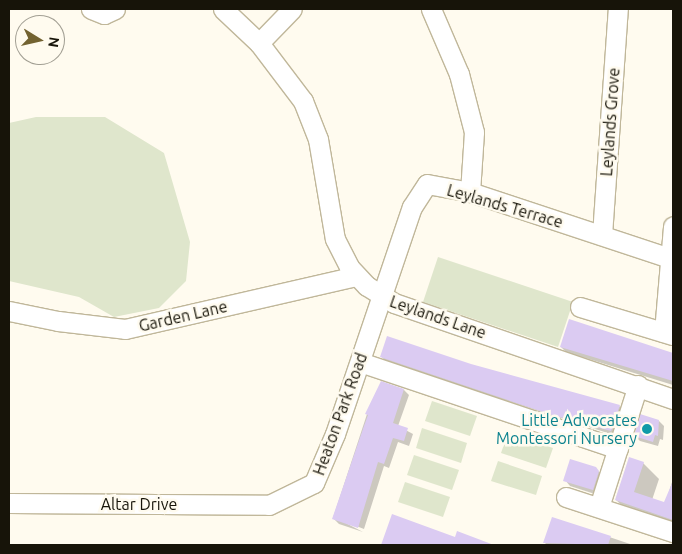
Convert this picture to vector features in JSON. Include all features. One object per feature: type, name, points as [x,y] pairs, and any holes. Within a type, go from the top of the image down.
[{"type":"street","points":[[91,9],[104,14],[115,9]]},
{"type":"street","name":"Leylands Lane","points":[[223,9],[259,44],[293,86],[311,120],[323,167],[335,239],[356,276],[380,296],[638,385],[673,399]]},
{"type":"street","points":[[259,44],[292,9]]},
{"type":"street","points":[[431,9],[459,74],[474,132],[470,192]]},
{"type":"street","name":"Leylands Grove","points":[[602,235],[618,9]]},
{"type":"street","name":"Leylands Terrace","points":[[380,296],[412,207],[427,184],[470,192],[670,258]]},
{"type":"street","points":[[580,307],[668,334],[670,258],[673,226]]},
{"type":"street","name":"Garden Lane","points":[[9,311],[58,321],[125,329],[356,276]]},
{"type":"street","name":"Heaton Park Road","points":[[269,505],[314,483],[360,362],[380,296]]},
{"type":"street","points":[[360,362],[618,449]]},
{"type":"street","points":[[599,507],[638,385]]},
{"type":"street","points":[[566,497],[673,532]]},
{"type":"street","name":"Altar Drive","points":[[9,503],[269,505]]},
{"type":"green space","points":[[36,117],[105,117],[164,153],[190,242],[186,281],[159,308],[114,317],[79,297],[9,281],[9,123]]},
{"type":"green space","points":[[438,257],[573,302],[558,347],[423,302]]},
{"type":"green space","points":[[432,401],[477,416],[470,436],[425,421]]},
{"type":"green space","points":[[422,428],[467,443],[461,463],[416,448]]},
{"type":"green space","points":[[508,433],[553,448],[546,468],[501,453]]},
{"type":"green space","points":[[414,455],[459,470],[452,490],[407,475]]},
{"type":"green space","points":[[498,461],[542,476],[536,495],[491,481]]},
{"type":"green space","points":[[405,482],[450,497],[443,517],[398,502]]},
{"type":"building","points":[[569,319],[673,353],[673,381],[560,347]]},
{"type":"building","points":[[387,336],[471,364],[620,405],[611,431],[552,415],[380,357]]},
{"type":"building","points":[[381,381],[404,389],[393,423],[408,428],[404,441],[393,438],[384,464],[378,462],[358,528],[332,519],[368,415],[365,414]]},
{"type":"building","name":"Little Advocates Montessori Nursery","points":[[640,414],[659,420],[658,436],[655,435],[653,442],[634,436]]},
{"type":"building","points":[[629,457],[644,462],[634,492],[664,502],[673,481],[673,520],[615,500]]},
{"type":"building","points":[[570,459],[596,467],[599,471],[593,490],[563,481]]},
{"type":"building","points":[[392,514],[455,537],[457,531],[494,545],[381,545]]},
{"type":"building","points":[[552,517],[611,536],[608,545],[543,543]]},
{"type":"place","name":"Little Advocates Montessori Nursery","points":[[647,429]]}]
